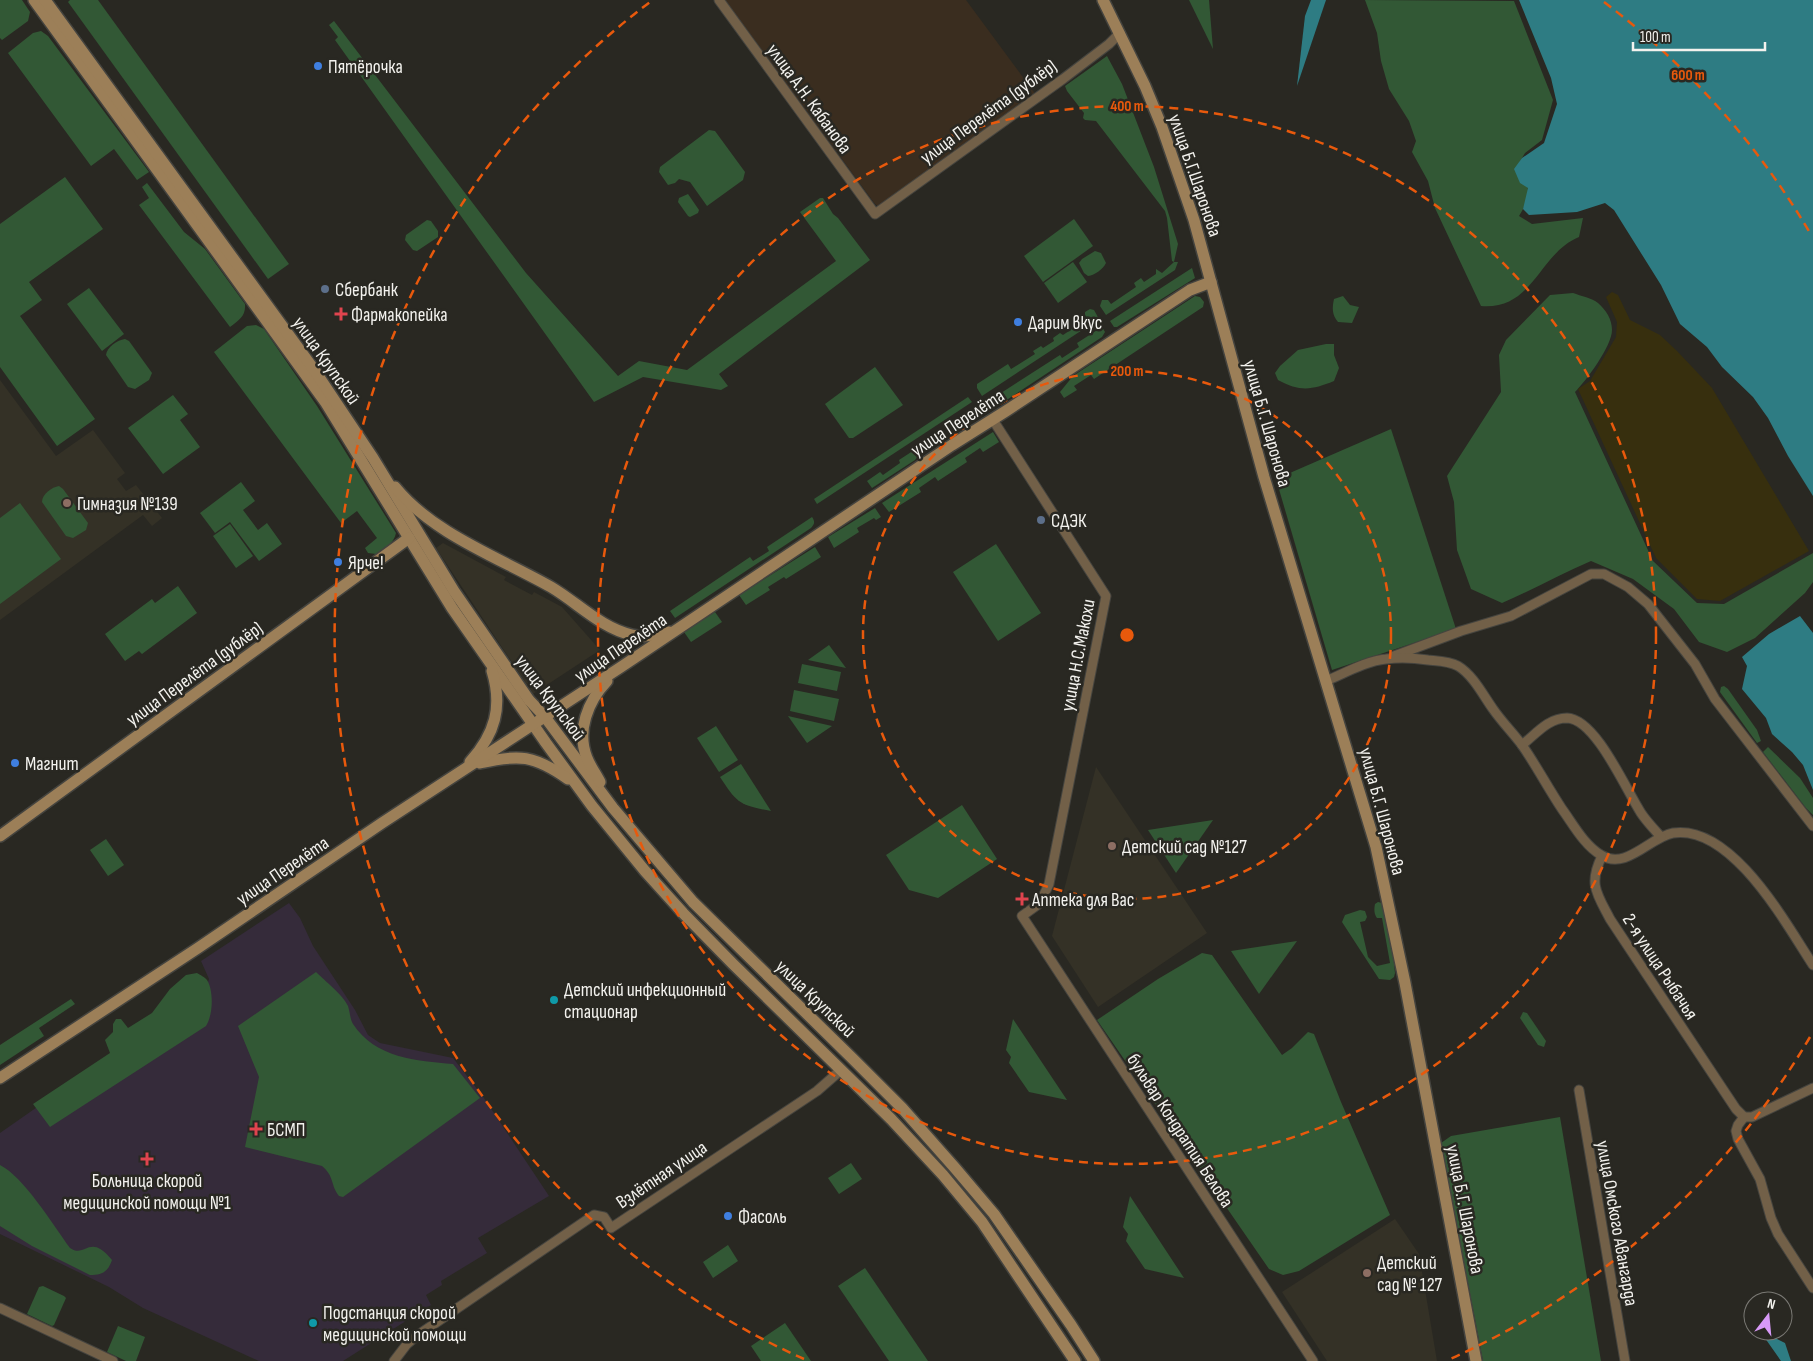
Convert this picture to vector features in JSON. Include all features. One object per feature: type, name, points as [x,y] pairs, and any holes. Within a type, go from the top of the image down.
[{"type":"main road","name":"улица Крупской","points":[[34,0],[326,403],[452,608],[575,784],[622,844],[683,913],[892,1120],[943,1175],[982,1222],[1075,1361]]},
{"type":"main road","name":"улица Крупской","points":[[45,0],[315,371],[373,458],[454,591],[529,700],[613,808],[693,902],[902,1108],[994,1214],[1094,1361]]},
{"type":"main road","name":"улица Б.Г.Шаронова","points":[[1103,0],[1145,86],[1162,127],[1194,220],[1211,282]]},
{"type":"main road","name":"улица Перелёта","points":[[0,1078],[464,769],[621,667],[952,445],[1190,290],[1211,282]]},
{"type":"main road","name":"улица Б.Г. Шаронова","points":[[1211,282],[1264,477],[1347,746],[1382,870],[1476,1361]]},
{"type":"main road","points":[[373,458],[399,491],[436,524],[551,588],[601,622],[633,636],[655,635],[675,630]]},
{"type":"main road","name":"улица Перелёта (дублёр)","points":[[0,836],[409,538]]},
{"type":"main road","points":[[464,769],[484,743],[497,713],[497,688],[488,660]]},
{"type":"main road","points":[[613,808],[587,759],[583,746],[583,728],[586,714],[594,697],[621,667]]},
{"type":"main road","points":[[464,769],[496,759],[530,758],[549,765],[575,784]]},
{"type":"main road","name":"Взлётная улица","points":[[840,1070],[852,1058]]},
{"type":"street","name":"улица А.Н. Кабанова","points":[[719,0],[875,214]]},
{"type":"street","name":"улица Перелёта (дублёр)","points":[[875,214],[1063,79],[1120,34]]},
{"type":"street","name":"улица Н.С.Макохи","points":[[993,420],[1106,596],[1049,884],[1040,903],[1022,916]]},
{"type":"street","points":[[1326,681],[1372,662],[1387,659],[1461,631],[1511,616],[1591,574],[1604,574],[1628,587],[1648,604],[1695,664],[1715,699],[1813,826]]},
{"type":"street","points":[[1387,659],[1445,662],[1456,664],[1466,671],[1522,746],[1556,800],[1589,846],[1602,856],[1618,860],[1661,837],[1674,833],[1686,833],[1702,837],[1721,848],[1749,872],[1769,898],[1813,965]]},
{"type":"street","points":[[1522,746],[1548,723],[1569,718],[1580,722],[1601,743],[1642,815],[1661,837]]},
{"type":"street","name":"2-я улица Рыбачья","points":[[1602,856],[1596,869],[1594,882],[1610,919],[1736,1109],[1744,1116]]},
{"type":"street","name":"бульвар Кондратия Белова","points":[[1022,916],[1313,1361]]},
{"type":"street","name":"Взлётная улица","points":[[394,1361],[407,1344],[418,1335],[594,1215],[604,1217],[611,1228],[817,1091],[840,1070]]},
{"type":"street","points":[[1813,1088],[1752,1117],[1744,1116],[1736,1131],[1738,1140],[1760,1179],[1770,1218],[1778,1234],[1813,1288]]},
{"type":"street","name":"улица Омского Авангарда","points":[[1579,1090],[1625,1361]]},
{"type":"street","points":[[0,1308],[113,1361]]},
{"type":"shaded area","points":[[725,0],[966,0],[1036,95],[878,206]]},
{"type":"shaded area","name":"Гимназия №139","points":[[0,380],[56,456],[93,430],[125,473],[117,479],[126,491],[136,485],[162,518],[152,526],[143,515],[0,620]]},
{"type":"shaded area","points":[[443,543],[506,577],[504,580],[532,595],[534,592],[562,607],[600,650],[533,694],[436,548]]},
{"type":"shaded area","name":"Детский сад №127","points":[[1096,767],[1207,933],[1098,1007],[1052,936]]},
{"type":"shaded area","name":"БСМП","points":[[289,903],[300,918],[313,946],[355,1010],[368,1035],[380,1043],[453,1058],[484,1098],[549,1196],[478,1238],[487,1253],[441,1281],[442,1285],[426,1295],[431,1305],[343,1361],[259,1361],[143,1308],[109,1287],[0,1234],[0,1133],[205,990],[209,979],[201,961]]},
{"type":"shaded area","name":"Детский сад № 127","points":[[1395,1219],[1419,1254],[1437,1361],[1327,1361],[1282,1292]]},
{"type":"green space","points":[[0,0],[22,0],[30,12],[28,21],[2,40],[0,38]]},
{"type":"green space","points":[[70,0],[98,0],[289,264],[268,279],[68,2]]},
{"type":"green space","points":[[1189,0],[1209,0],[1213,49]]},
{"type":"green space","points":[[1365,0],[1514,1],[1553,100],[1542,140],[1525,153],[1519,163],[1527,184],[1528,195],[1519,216],[1532,224],[1583,218],[1579,237],[1565,245],[1524,290],[1513,299],[1499,305],[1481,306],[1435,208],[1428,181],[1412,152],[1416,141],[1409,121],[1389,89],[1381,61],[1377,33]]},
{"type":"green space","points":[[334,21],[526,273],[618,376],[639,361],[687,370],[836,261],[800,212],[820,198],[823,198],[833,214],[870,260],[719,374],[728,386],[721,390],[643,377],[594,402],[335,40],[338,37],[329,25]]},
{"type":"green space","points":[[41,31],[48,36],[149,172],[137,180],[114,149],[91,166],[8,53],[33,33]]},
{"type":"green space","points":[[1107,56],[1122,84],[1154,167],[1178,244],[1174,262],[1172,261],[1165,211],[1096,121],[1083,118],[1084,113],[1065,86]]},
{"type":"green space","points":[[709,130],[715,131],[745,172],[743,180],[707,206],[690,182],[679,179],[675,183],[668,185],[659,172],[660,167]]},
{"type":"green space","points":[[65,177],[103,229],[29,282],[42,300],[20,316],[95,419],[57,446],[0,367],[0,224]]},
{"type":"green space","points":[[147,183],[184,232],[205,249],[245,304],[243,315],[230,327],[139,205],[149,198],[142,187]]},
{"type":"green space","points":[[688,194],[699,210],[698,213],[690,217],[678,202],[679,198]]},
{"type":"green space","points":[[1074,219],[1093,246],[1043,282],[1024,256]]},
{"type":"green space","points":[[427,220],[431,221],[438,231],[438,237],[417,251],[413,250],[405,240],[406,235]]},
{"type":"green space","points":[[1095,251],[1101,253],[1106,263],[1098,271],[1088,276],[1084,273],[1079,263]]},
{"type":"green space","points":[[1073,262],[1087,282],[1058,303],[1044,283]]},
{"type":"green space","points":[[1174,262],[1178,262],[1175,270],[1106,315],[1100,306],[1102,300],[1108,300],[1111,304],[1136,287],[1134,283],[1141,278],[1144,282],[1156,274],[1156,269],[1162,273]]},
{"type":"green space","points":[[1192,268],[1195,278],[1117,327],[1114,327],[1110,321]]},
{"type":"green space","points":[[89,288],[124,334],[102,351],[67,304]]},
{"type":"green space","points":[[1573,293],[1590,298],[1598,303],[1610,318],[1612,330],[1608,345],[1592,372],[1575,392],[1653,561],[1697,603],[1724,604],[1813,553],[1813,582],[1805,593],[1755,638],[1727,652],[1699,642],[1674,609],[1633,579],[1591,561],[1502,603],[1471,589],[1457,550],[1454,502],[1447,476],[1501,392],[1499,355],[1506,340],[1550,295]]},
{"type":"green space","points":[[1195,296],[1200,297],[1204,302],[1203,307],[1094,379],[1091,375],[1074,386],[1077,390],[1064,398],[1060,392],[1073,376]]},
{"type":"green space","points":[[1343,296],[1350,305],[1359,307],[1352,323],[1338,322],[1334,314],[1334,299]]},
{"type":"green space","points":[[1090,309],[1094,310],[1099,319],[982,396],[977,388],[977,384],[1008,364],[1011,369],[1035,354],[1033,351],[1041,346],[1043,348],[1054,341],[1053,338],[1060,333],[1063,335],[1087,319],[1085,312]]},
{"type":"green space","points":[[256,325],[264,329],[317,406],[396,533],[391,543],[376,554],[368,553],[365,548],[377,538],[357,511],[341,523],[214,352],[247,326]]},
{"type":"green space","points":[[1102,327],[1105,332],[1102,337],[1005,401],[1001,393],[1060,355],[1062,358],[1079,347],[1077,343]]},
{"type":"green space","points":[[125,339],[129,341],[152,373],[149,380],[135,389],[128,387],[106,355],[108,349],[113,344]]},
{"type":"green space","points":[[1334,344],[1334,355],[1339,368],[1334,381],[1312,388],[1300,388],[1278,380],[1275,373],[1298,350]]},
{"type":"green space","points":[[875,367],[903,405],[853,438],[849,438],[825,404]]},
{"type":"green space","points":[[173,395],[188,414],[180,420],[200,447],[163,474],[128,428]]},
{"type":"green space","points":[[968,397],[972,402],[817,504],[814,499]]},
{"type":"green space","points":[[1391,429],[1456,629],[1332,670],[1276,479]]},
{"type":"green space","points":[[993,432],[999,442],[983,452],[980,448],[965,458],[967,462],[938,481],[935,477],[919,488],[921,492],[889,512],[882,503]]},
{"type":"green space","points":[[925,443],[927,446],[915,460],[872,488],[867,481],[880,472],[883,475],[900,463],[899,460]]},
{"type":"green space","points":[[241,482],[255,501],[243,510],[258,530],[267,523],[282,544],[259,561],[230,522],[215,533],[200,513]]},
{"type":"green space","points":[[59,486],[88,523],[86,530],[73,538],[66,536],[42,502],[48,491]]},
{"type":"green space","points":[[20,503],[61,559],[0,604],[0,518]]},
{"type":"green space","points":[[875,508],[881,517],[876,520],[874,518],[857,528],[859,532],[834,548],[828,537]]},
{"type":"green space","points":[[812,517],[814,522],[811,528],[675,618],[670,611],[750,557],[753,561],[769,551],[767,547]]},
{"type":"green space","points":[[230,524],[253,556],[236,568],[213,536]]},
{"type":"green space","points":[[996,544],[1041,613],[998,641],[953,572]]},
{"type":"green space","points":[[815,547],[821,557],[786,579],[784,577],[768,587],[770,590],[746,605],[739,595]]},
{"type":"green space","points":[[178,586],[197,613],[142,654],[139,651],[125,661],[105,634],[152,599],[155,603]]},
{"type":"green space","points":[[715,612],[722,622],[691,642],[684,632]]},
{"type":"green space","points":[[829,645],[846,668],[808,660]]},
{"type":"green space","points":[[802,664],[841,672],[837,691],[798,683]]},
{"type":"green space","points":[[1724,686],[1757,730],[1761,741],[1757,743],[1720,692],[1721,687]]},
{"type":"green space","points":[[794,690],[839,699],[834,721],[790,711]]},
{"type":"green space","points":[[788,716],[832,726],[807,743]]},
{"type":"green space","points":[[716,726],[738,760],[719,772],[697,738]]},
{"type":"green space","points":[[1768,747],[1800,778],[1813,798],[1813,815],[1763,752]]},
{"type":"green space","points":[[741,764],[771,811],[740,802],[720,777]]},
{"type":"green space","points":[[962,805],[997,859],[938,898],[909,890],[886,855]]},
{"type":"green space","points":[[1213,820],[1176,873],[1148,830]]},
{"type":"green space","points":[[106,839],[124,865],[108,876],[90,850]]},
{"type":"green space","points":[[1378,902],[1382,903],[1392,945],[1395,973],[1394,977],[1390,980],[1379,979],[1342,922],[1345,915],[1360,910],[1365,911],[1367,917],[1365,921],[1360,922],[1368,957],[1377,966],[1390,963],[1382,918],[1377,918],[1374,910],[1375,904]]},
{"type":"green space","points":[[1297,941],[1259,994],[1231,951]]},
{"type":"green space","points":[[1202,953],[1212,955],[1282,1055],[1308,1032],[1314,1034],[1390,1215],[1299,1271],[1283,1275],[1269,1269],[1097,1020],[1158,979]]},
{"type":"green space","points":[[316,972],[342,997],[348,1006],[353,1024],[373,1044],[398,1056],[453,1064],[480,1098],[343,1197],[339,1196],[336,1192],[329,1174],[322,1166],[245,1147],[259,1077],[238,1026]]},
{"type":"green space","points":[[197,973],[207,980],[211,990],[211,1010],[206,1026],[50,1127],[33,1104],[110,1053],[105,1040],[113,1032],[113,1024],[116,1019],[121,1019],[128,1028],[152,1013],[170,989],[186,975]]},
{"type":"green space","points":[[71,999],[75,1004],[39,1028],[44,1036],[0,1065],[0,1045]]},
{"type":"green space","points":[[1523,1012],[1527,1013],[1546,1041],[1544,1047],[1538,1045],[1520,1018]]},
{"type":"green space","points":[[1013,1019],[1067,1100],[1029,1092],[1009,1063],[1011,1057],[1006,1050]]},
{"type":"green space","points":[[1560,1117],[1601,1361],[1483,1361],[1441,1143],[1451,1136]]},
{"type":"green space","points":[[851,1163],[862,1179],[839,1194],[828,1178]]},
{"type":"green space","points":[[0,1165],[9,1171],[28,1190],[70,1248],[80,1251],[93,1247],[98,1248],[112,1260],[109,1267],[101,1273],[90,1275],[32,1246],[0,1226]]},
{"type":"green space","points":[[1130,1196],[1184,1278],[1145,1269],[1126,1241],[1128,1234],[1123,1227]]},
{"type":"green space","points":[[728,1245],[738,1261],[713,1278],[703,1262]]},
{"type":"green space","points":[[865,1268],[928,1361],[889,1361],[838,1286]]},
{"type":"green space","points":[[43,1286],[66,1298],[52,1326],[27,1314],[39,1287]]},
{"type":"green space","points":[[785,1323],[811,1361],[761,1361],[751,1346]]},
{"type":"green space","points":[[118,1326],[145,1337],[136,1361],[126,1361],[107,1352]]},
{"type":"sand","points":[[1612,292],[1618,295],[1630,320],[1660,335],[1712,388],[1809,551],[1720,601],[1697,599],[1656,558],[1578,389],[1590,381],[1616,337],[1617,322],[1606,297]]},
{"type":"water","points":[[1311,0],[1326,0],[1297,86],[1305,16]]},
{"type":"water","points":[[1519,0],[1813,0],[1813,496],[1788,456],[1768,418],[1753,397],[1722,367],[1707,347],[1680,324],[1661,285],[1614,210],[1605,203],[1577,212],[1529,215],[1523,209],[1528,188],[1520,183],[1514,169],[1522,158],[1544,143],[1557,104],[1551,78]]},
{"type":"water","points":[[1800,616],[1813,633],[1813,790],[1803,765],[1772,734],[1766,718],[1742,689],[1747,666],[1742,657],[1769,634]]},
{"type":"water","points":[[1767,1341],[1781,1341],[1785,1343],[1791,1361],[1781,1361]]},
{"type":"place","name":"Пятёрочка","points":[[318,66]]},
{"type":"place","name":"Сбербанк","points":[[325,289]]},
{"type":"place","name":"Фармакопейка","points":[[341,314]]},
{"type":"place","name":"Дарим вкус","points":[[1018,322]]},
{"type":"place","name":"Гимназия №139","points":[[67,503]]},
{"type":"place","name":"СДЭК","points":[[1041,520]]},
{"type":"place","name":"Ярче!","points":[[338,562]]},
{"type":"place","name":"Магнит","points":[[15,763]]},
{"type":"place","name":"Детский сад №127","points":[[1112,846]]},
{"type":"place","name":"Аптека для Вас","points":[[1022,899]]},
{"type":"place","name":"Детский инфекционный стационар","points":[[554,1000]]},
{"type":"place","name":"БСМП","points":[[256,1129]]},
{"type":"place","name":"Больница скорой медицинской помощи №1","points":[[147,1159]]},
{"type":"place","name":"Фасоль","points":[[728,1216]]},
{"type":"place","name":"Детский сад № 127","points":[[1367,1273]]},
{"type":"place","name":"Подстанция скорой медицинской помощи","points":[[313,1323]]}]
